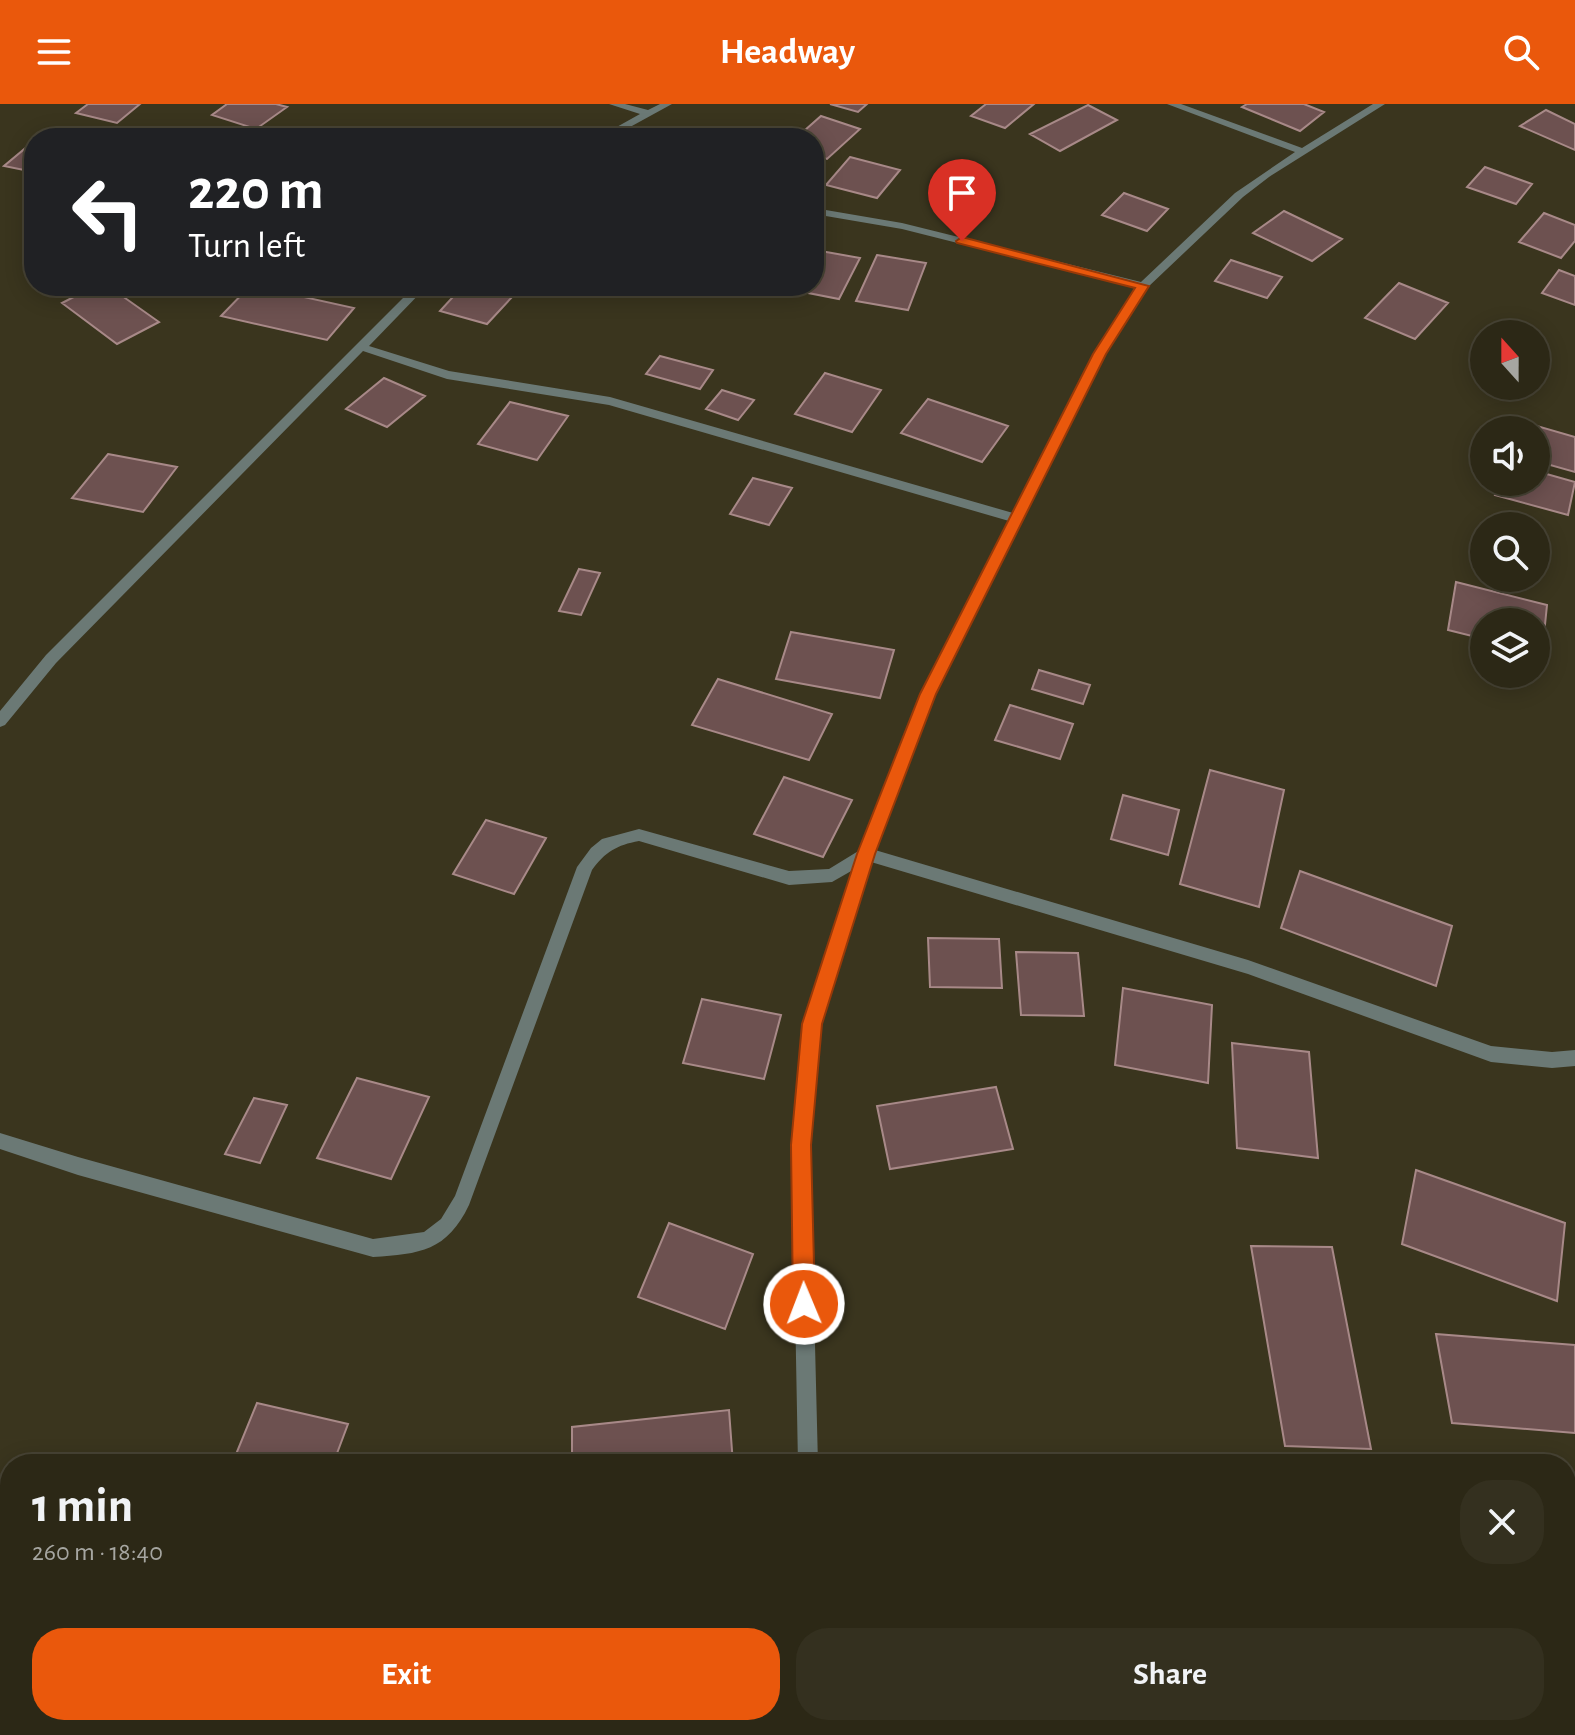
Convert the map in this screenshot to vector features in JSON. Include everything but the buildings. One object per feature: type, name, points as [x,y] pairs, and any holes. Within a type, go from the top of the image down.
[{"type":"street","points":[[614,104],[650,114]]},
{"type":"street","points":[[622,128],[667,104]]},
{"type":"street","points":[[1172,104],[1305,152]]},
{"type":"street","points":[[808,1454],[801,1145],[812,1024],[866,854],[928,694],[1100,354],[1143,286],[1239,195],[1265,175],[1380,104]]},
{"type":"street","points":[[824,213],[902,226],[1143,286]]},
{"type":"street","points":[[0,721],[51,659],[411,296]]},
{"type":"street","points":[[361,347],[447,375],[610,401],[1016,518]]},
{"type":"street","points":[[0,1141],[78,1166],[373,1248],[410,1246],[440,1236],[455,1219],[585,867],[600,846],[620,837],[639,835],[789,878],[832,875],[866,854],[1248,967],[1491,1054],[1552,1060],[1575,1058]]},
{"type":"route","points":[[804,1304],[801,1145],[812,1024],[866,854],[928,694],[1100,354],[1143,286],[962,241]]}]
